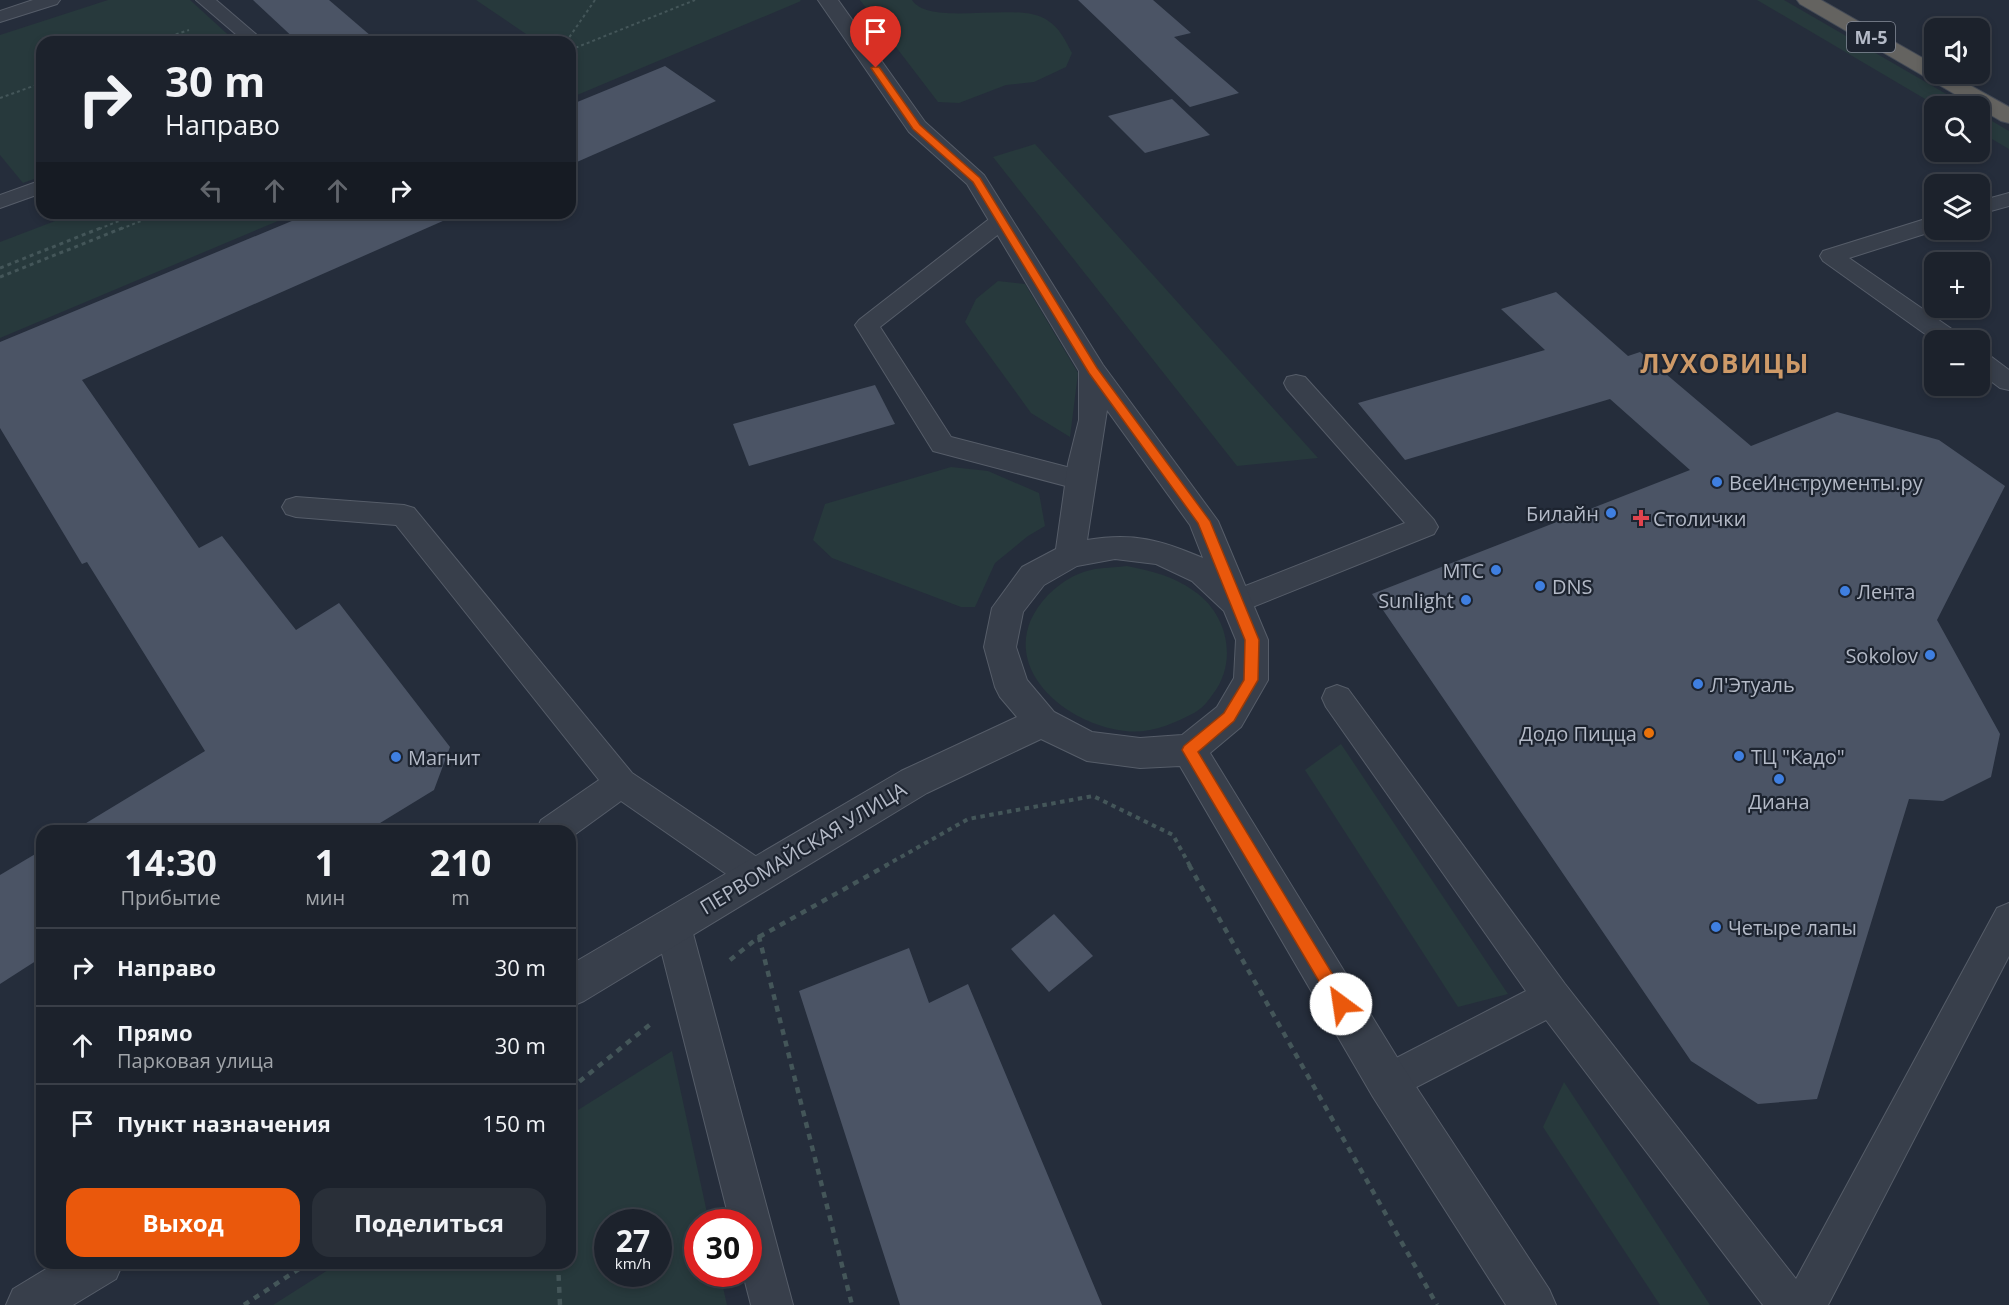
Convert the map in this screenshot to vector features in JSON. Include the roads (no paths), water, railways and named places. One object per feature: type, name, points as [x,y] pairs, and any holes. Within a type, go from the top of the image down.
[{"type":"highway","name":"М-5","points":[[1807,0],[2009,116]]},
{"type":"street","points":[[828,0],[917,127],[976,180],[1093,371],[1203,521],[1252,640],[1251,680],[1229,717],[1189,750],[1140,753],[1087,746],[1042,722],[1012,687],[1000,647],[1008,608],[1033,576],[1070,555],[1115,547],[1161,553],[1203,572],[1235,602]]},
{"type":"street","points":[[1070,555],[1093,420],[1093,371]]},
{"type":"street","name":"ПЕРВОМАЙСКАЯ УЛИЦА","points":[[576,983],[914,782],[1042,722]]},
{"type":"street","points":[[1189,750],[1388,1082],[1533,1305]]},
{"type":"street","points":[[29,1305],[90,1269]]},
{"type":"lane","points":[[0,17],[18,5],[51,0]]},
{"type":"lane","points":[[206,0],[249,36]]},
{"type":"lane","points":[[0,202],[36,188]]},
{"type":"lane","points":[[1990,205],[2009,199]]},
{"type":"lane","points":[[1001,221],[867,325],[942,444],[1081,480]]},
{"type":"lane","points":[[1924,226],[1831,256],[1936,330]]},
{"type":"lane","points":[[1990,369],[2009,382]]},
{"type":"lane","points":[[1235,602],[1424,527],[1296,383]]},
{"type":"lane","points":[[296,507],[404,515],[621,783],[757,876]]},
{"type":"lane","points":[[1337,698],[1551,997],[1789,1305]]},
{"type":"lane","points":[[562,825],[621,783]]},
{"type":"lane","points":[[1805,1305],[2009,920]]},
{"type":"lane","points":[[673,926],[772,1305]]},
{"type":"lane","points":[[1388,1082],[1551,997]]},
{"type":"place","name":"ВсеИнструменты.ру","points":[[1717,482]]},
{"type":"place","name":"Билайн","points":[[1611,513]]},
{"type":"place","name":"Столички","points":[[1641,518]]},
{"type":"place","name":"МТС","points":[[1496,570]]},
{"type":"place","name":"DNS","points":[[1540,586]]},
{"type":"place","name":"Лента","points":[[1845,591]]},
{"type":"place","name":"Sunlight","points":[[1466,600]]},
{"type":"place","name":"Sokolov","points":[[1930,655]]},
{"type":"place","name":"Л'Этуаль","points":[[1698,684]]},
{"type":"place","name":"Додо Пицца","points":[[1649,733]]},
{"type":"place","name":"ТЦ \"Кадо\"","points":[[1739,756]]},
{"type":"place","name":"Магнит","points":[[396,757]]},
{"type":"place","name":"Диана","points":[[1779,779]]},
{"type":"place","name":"Четыре лапы","points":[[1716,927]]},
{"type":"district","name":"ЛУХОВИЦЫ","points":[[1725,363]]}]
